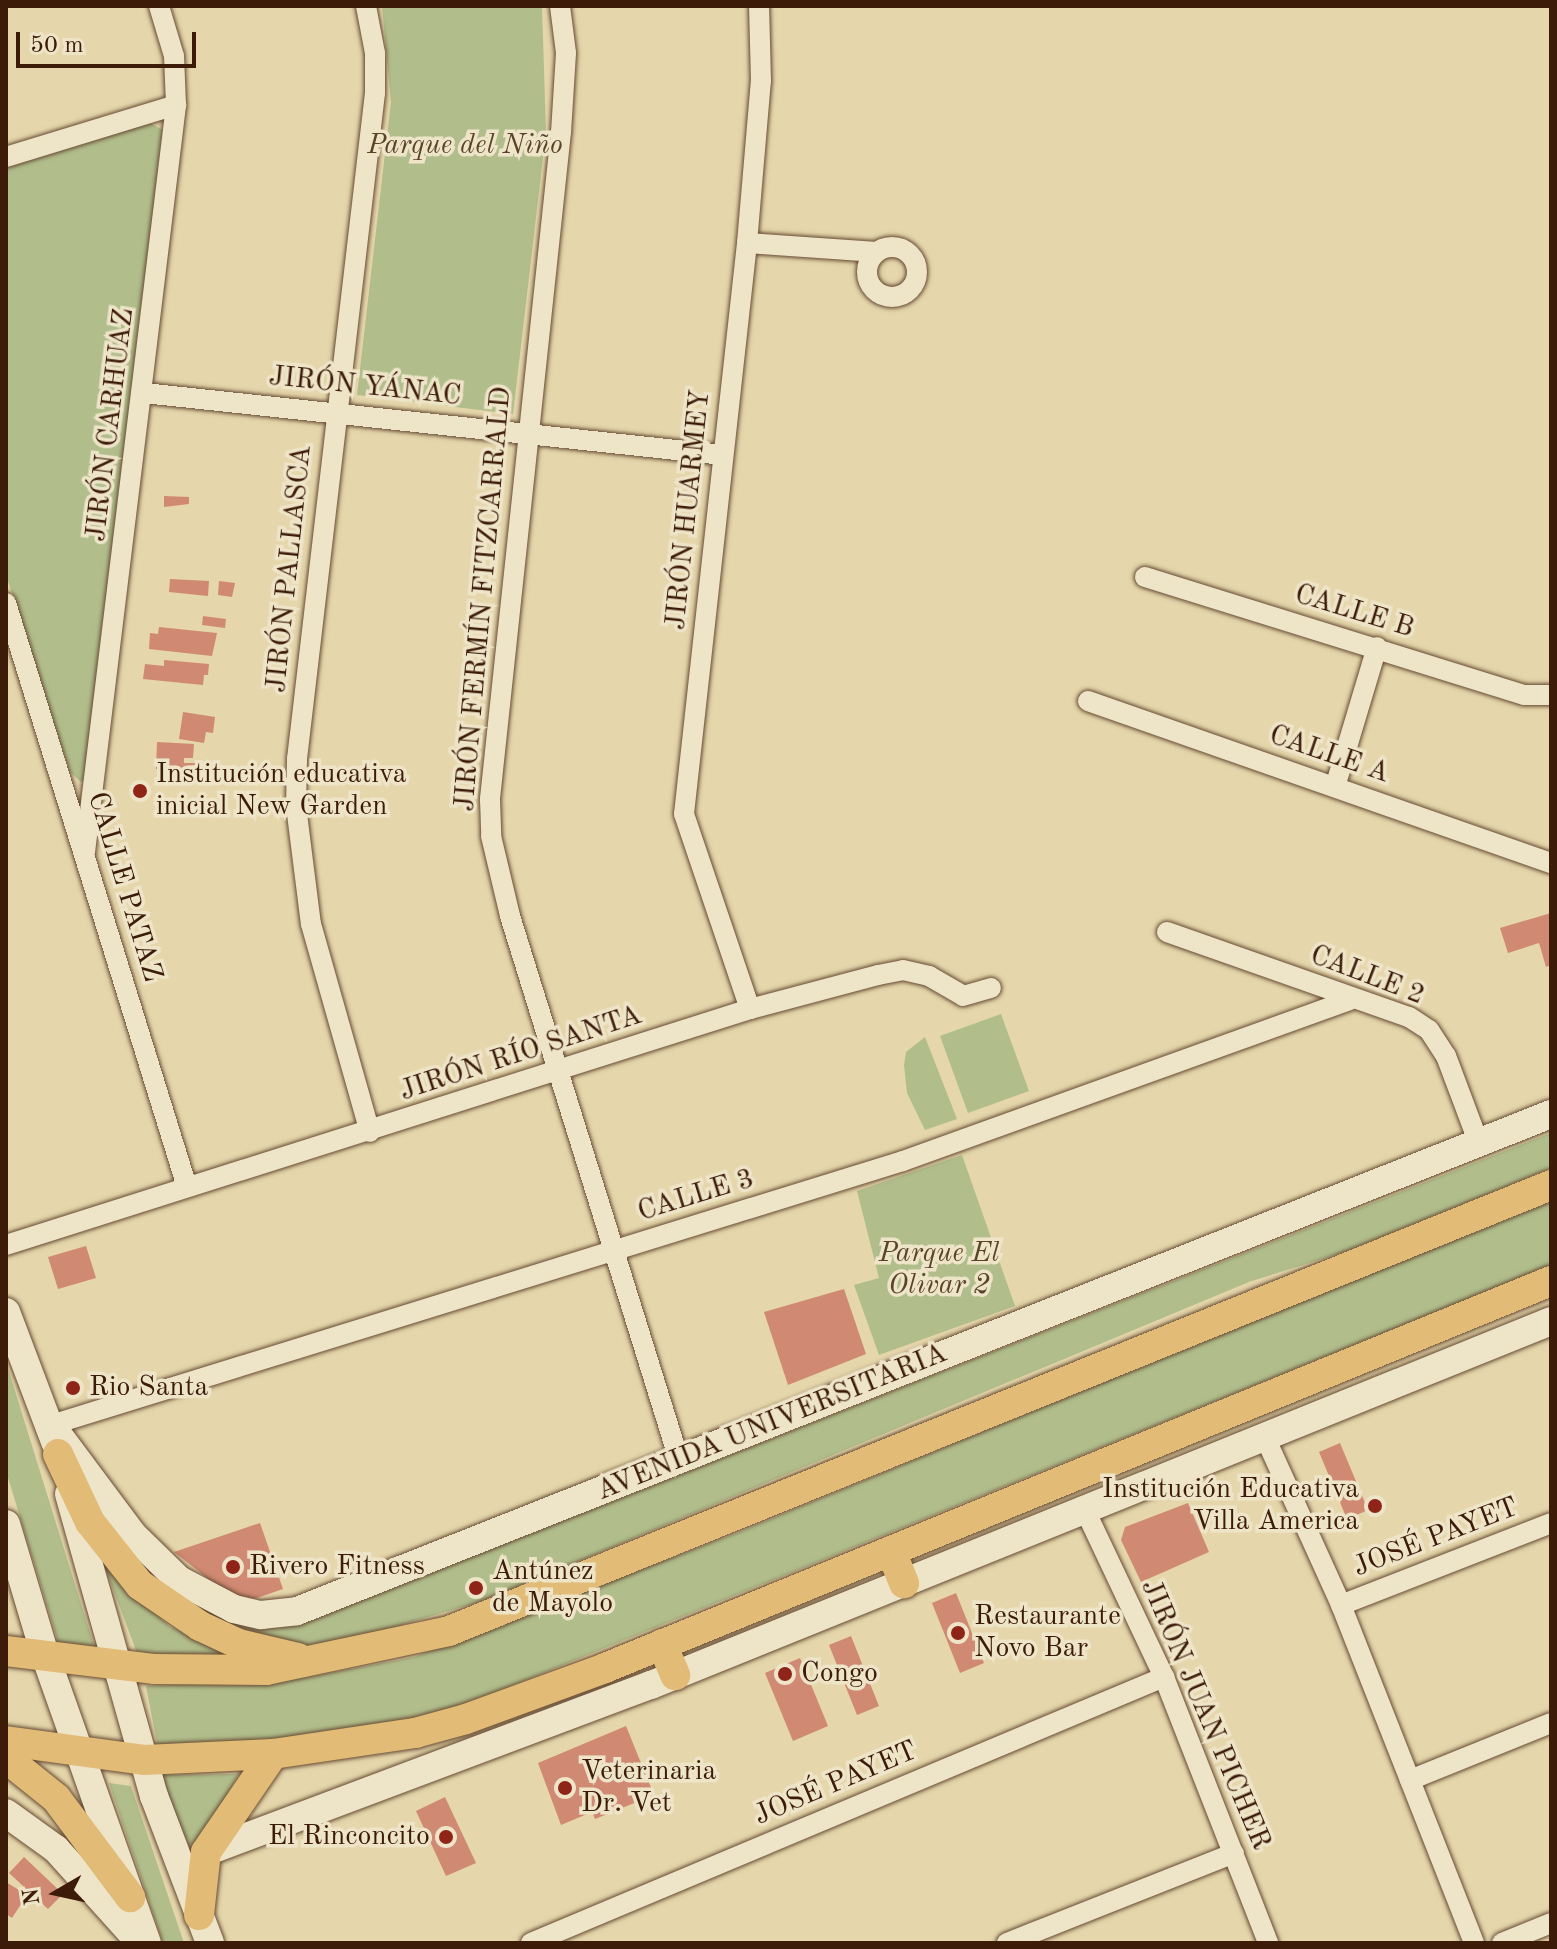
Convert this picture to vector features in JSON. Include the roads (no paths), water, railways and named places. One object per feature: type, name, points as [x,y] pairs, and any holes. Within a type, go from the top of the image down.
[{"type":"main road","name":"AVENIDA UNIVERSITARIA","points":[[51,1425],[133,1535],[179,1580],[234,1609],[261,1615],[297,1611],[1551,1114]]},
{"type":"main road","points":[[6,1651],[115,1665],[221,1671],[316,1661],[449,1631],[577,1583],[1551,1185]]},
{"type":"main road","points":[[6,1741],[144,1760],[273,1754],[415,1733],[466,1719],[662,1644],[1551,1281]]},
{"type":"main road","points":[[6,1312],[51,1425],[115,1665],[171,1850],[210,1943]]},
{"type":"main road","points":[[206,1852],[675,1675],[1551,1321]]},
{"type":"main road","points":[[58,1454],[90,1522],[140,1585],[200,1626],[239,1644],[316,1661]]},
{"type":"main road","points":[[6,1524],[46,1658],[147,1943]]},
{"type":"main road","points":[[891,1551],[904,1583]]},
{"type":"main road","points":[[662,1644],[675,1675]]},
{"type":"main road","points":[[199,1915],[206,1852],[273,1754]]},
{"type":"main road","points":[[6,1758],[56,1798],[130,1897]]},
{"type":"main road","points":[[6,1813],[56,1849],[141,1943]]},
{"type":"street","name":"JIRÓN CARHUAZ","points":[[85,852],[144,393],[176,105],[174,56],[159,6]]},
{"type":"street","name":"JIRÓN PALLASCA","points":[[366,6],[375,53],[375,93],[336,412],[296,806],[311,924],[370,1132]]},
{"type":"street","name":"JIRÓN FERMÍN FITZCARRALD","points":[[560,6],[566,53],[562,120],[490,799],[491,836],[557,1071],[679,1460]]},
{"type":"street","name":"JIRÓN HUARMEY","points":[[750,1009],[684,814],[747,243],[761,81],[759,6]]},
{"type":"street","points":[[6,157],[176,105]]},
{"type":"street","points":[[747,243],[877,252]]},
{"type":"street","name":"JIRÓN YÁNAC","points":[[144,393],[723,455]]},
{"type":"street","name":"CALLE B","points":[[1145,577],[1524,695],[1549,695]]},
{"type":"street","name":"CALLE PATAZ","points":[[6,603],[187,1187]]},
{"type":"street","points":[[1335,787],[1377,647]]},
{"type":"street","name":"CALLE A","points":[[1088,701],[1551,863]]},
{"type":"street","name":"CALLE 2","points":[[1167,932],[1350,1000],[1409,1017],[1438,1040],[1479,1144]]},
{"type":"street","name":"JIRÓN RÍO SANTA","points":[[6,1245],[750,1009],[903,970],[929,976],[963,996],[991,988]]},
{"type":"street","name":"CALLE 3","points":[[51,1425],[903,1161],[1350,1000]]},
{"type":"street","points":[[1264,1435],[1341,1605],[1474,1943]]},
{"type":"street","name":"JIRÓN JUAN PICHER","points":[[1085,1510],[1164,1677],[1268,1943]]},
{"type":"street","name":"JOSÉ PAYET","points":[[1341,1605],[1551,1523]]},
{"type":"street","name":"JOSÉ PAYET","points":[[531,1943],[1164,1677]]},
{"type":"street","points":[[1410,1780],[1551,1723]]},
{"type":"street","points":[[1007,1943],[1234,1853]]},
{"type":"street","points":[[1502,1943],[1551,1923]]},
{"type":"place","name":"Institución educativa inicial New Garden","points":[[140,791]]},
{"type":"place","name":"Rio Santa","points":[[73,1388]]},
{"type":"place","name":"Institución Educativa Villa America","points":[[1375,1506]]},
{"type":"place","name":"Rivero Fitness","points":[[233,1567]]},
{"type":"place","name":"Antúnez de Mayolo","points":[[476,1588]]},
{"type":"place","name":"Restaurante Novo Bar","points":[[958,1633]]},
{"type":"place","name":"Congo","points":[[785,1674]]},
{"type":"place","name":"Veterinaria Dr. Vet","points":[[565,1788]]},
{"type":"place","name":"El Rinconcito","points":[[446,1837]]},
{"type":"park label","name":"Parque del Niño","points":[[465,146]]},
{"type":"park label","name":"Parque El Olivar 2","points":[[939,1270]]}]
